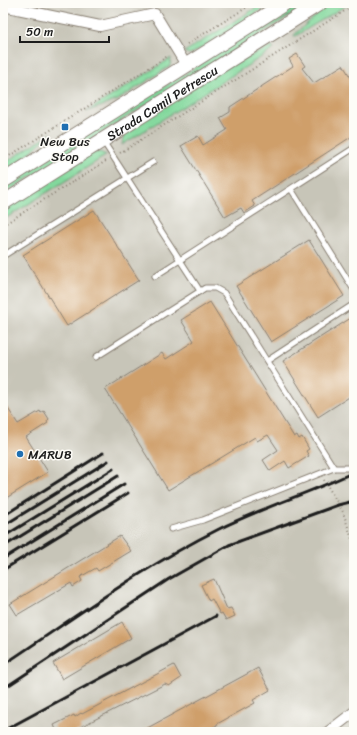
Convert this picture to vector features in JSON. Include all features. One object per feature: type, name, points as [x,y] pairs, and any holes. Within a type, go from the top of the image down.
[{"type":"street","name":"Strada Camil Petrescu","points":[[3,181],[284,3]]},
{"type":"street","name":"Strada Camil Petrescu","points":[[3,203],[320,3]]},
{"type":"street","points":[[3,6],[100,26],[155,14],[186,65]]},
{"type":"street","points":[[328,732],[354,712]]},
{"type":"lane","points":[[102,141],[114,156],[200,292]]},
{"type":"lane","points":[[155,276],[354,148]]},
{"type":"lane","points":[[3,256],[153,162]]},
{"type":"lane","points":[[291,189],[354,290]]},
{"type":"lane","points":[[96,357],[205,288],[215,288],[224,293],[334,468]]},
{"type":"lane","points":[[267,361],[354,304]]},
{"type":"lane","points":[[171,529],[203,520],[334,468],[354,468]]},
{"type":"path","points":[[3,160],[254,3]]},
{"type":"path","points":[[3,225],[354,5]]},
{"type":"path","points":[[320,474],[343,512],[354,545]]},
{"type":"shaded area","points":[[3,3],[354,3],[354,732],[3,732]]},
{"type":"green space","points":[[264,3],[272,3],[193,53],[189,54],[184,52]]},
{"type":"green space","points":[[299,3],[310,3],[3,194],[3,187]]},
{"type":"green space","points":[[330,3],[350,3],[294,37],[294,35]]},
{"type":"green space","points":[[272,47],[274,49],[122,145],[124,132],[229,64]]},
{"type":"green space","points":[[171,58],[170,66],[118,100],[86,112]]},
{"type":"green space","points":[[51,133],[25,157],[3,172],[3,164]]},
{"type":"green space","points":[[100,152],[107,155],[3,220],[3,208],[92,153]]},
{"type":"building","points":[[297,54],[305,66],[302,68],[314,83],[343,65],[354,83],[354,135],[252,201],[255,206],[244,213],[241,208],[225,217],[181,146],[198,136],[203,145],[227,130],[220,118],[230,112],[230,107],[293,66],[289,59]]},
{"type":"building","points":[[94,210],[139,280],[67,326],[23,255]]},
{"type":"building","points":[[309,240],[344,296],[271,342],[236,286]]},
{"type":"building","points":[[210,302],[294,437],[297,435],[299,439],[302,437],[309,449],[306,451],[309,456],[289,468],[285,461],[270,471],[263,460],[278,450],[268,435],[257,441],[255,437],[168,490],[105,389],[162,353],[166,359],[194,341],[181,320]]},
{"type":"building","points":[[354,316],[354,394],[318,417],[283,361]]},
{"type":"building","name":"MARUB","points":[[3,401],[18,424],[40,411],[41,413],[44,411],[49,419],[47,421],[48,423],[26,437],[48,472],[3,500]]},
{"type":"building","points":[[120,536],[131,551],[98,571],[96,568],[80,577],[82,581],[73,587],[71,583],[17,615],[10,604]]},
{"type":"building","points":[[214,579],[227,609],[231,608],[235,616],[226,620],[222,613],[220,614],[212,599],[209,601],[201,585]]},
{"type":"building","points":[[122,622],[131,638],[62,679],[53,663]]},
{"type":"building","points":[[174,665],[181,678],[169,686],[165,684],[80,727],[81,730],[75,732],[57,732],[54,725],[74,715],[75,717],[81,713],[82,714]]},
{"type":"building","points":[[258,668],[270,690],[253,700],[255,703],[205,732],[140,732]]},
{"type":"railway","points":[[3,516],[103,453]]},
{"type":"railway","points":[[3,526],[108,461]]},
{"type":"railway","points":[[3,537],[113,469]]},
{"type":"railway","points":[[3,665],[136,576],[191,544],[236,521],[354,472]]},
{"type":"railway","points":[[3,547],[118,476]]},
{"type":"railway","points":[[3,559],[124,484]]},
{"type":"railway","points":[[3,570],[128,493]]},
{"type":"railway","points":[[3,689],[169,579],[229,545],[338,505],[354,501]]},
{"type":"railway","points":[[3,731],[216,616]]},
{"type":"place","name":"New Bus Stop","points":[[65,127]]},
{"type":"place","name":"MARUB","points":[[20,454]]}]
